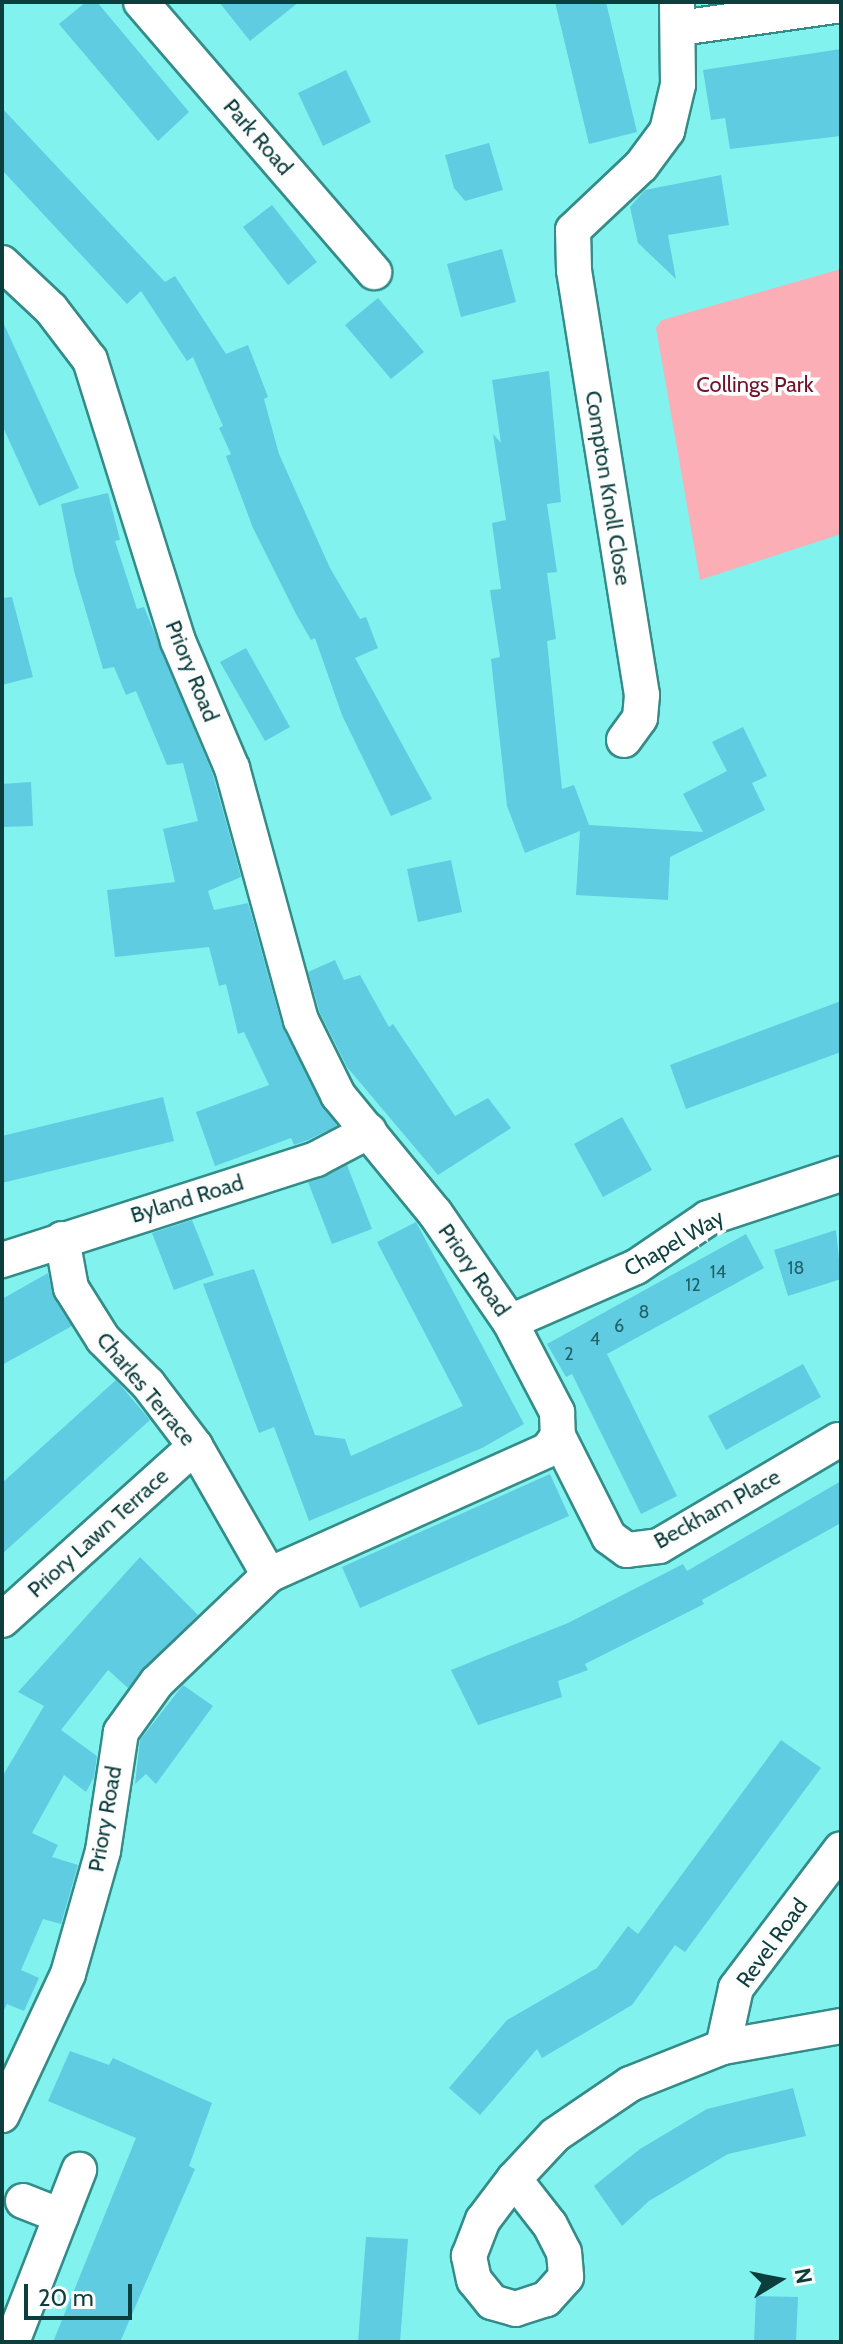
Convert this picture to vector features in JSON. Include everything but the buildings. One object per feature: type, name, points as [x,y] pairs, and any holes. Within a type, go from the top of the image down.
[{"type":"street","name":"Park Road","points":[[141,2],[374,272]]},
{"type":"street","points":[[678,15],[841,5]]},
{"type":"street","name":"Compton Knoll Close","points":[[624,740],[640,718],[642,695],[574,270],[573,230],[641,166],[667,131],[678,85],[678,15]]},
{"type":"street","name":"Priory Road","points":[[2,263],[51,309],[90,360],[178,641],[232,768],[301,1020],[338,1095],[435,1213],[510,1322],[557,1412],[558,1436],[548,1450],[269,1575],[157,1682],[121,1732],[103,1851],[68,1974],[2,2115]]},
{"type":"street","name":"Byland Road","points":[[2,1260],[316,1159],[369,1131]]},
{"type":"street","name":"Chapel Way","points":[[510,1322],[636,1267],[708,1218],[841,1174]]},
{"type":"street","name":"Charles Terrace","points":[[62,1239],[71,1288],[103,1339],[148,1384],[195,1446],[269,1575]]},
{"type":"street","name":"Beckham Place","points":[[558,1436],[609,1537],[627,1550],[659,1546],[838,1440]]},
{"type":"street","name":"Priory Lawn Terrace","points":[[2,1620],[195,1446]]},
{"type":"street","name":"Revel Road","points":[[723,2047],[736,1988],[841,1849]]},
{"type":"street","points":[[514,2179],[555,2135],[630,2084],[723,2047],[841,2026]]},
{"type":"street","points":[[12,2342],[79,2170]]},
{"type":"street","points":[[23,2201],[61,2216]]},
{"type":"green space","name":"Collings Park","points":[[841,269],[841,534],[700,580],[656,328],[662,320]]}]
